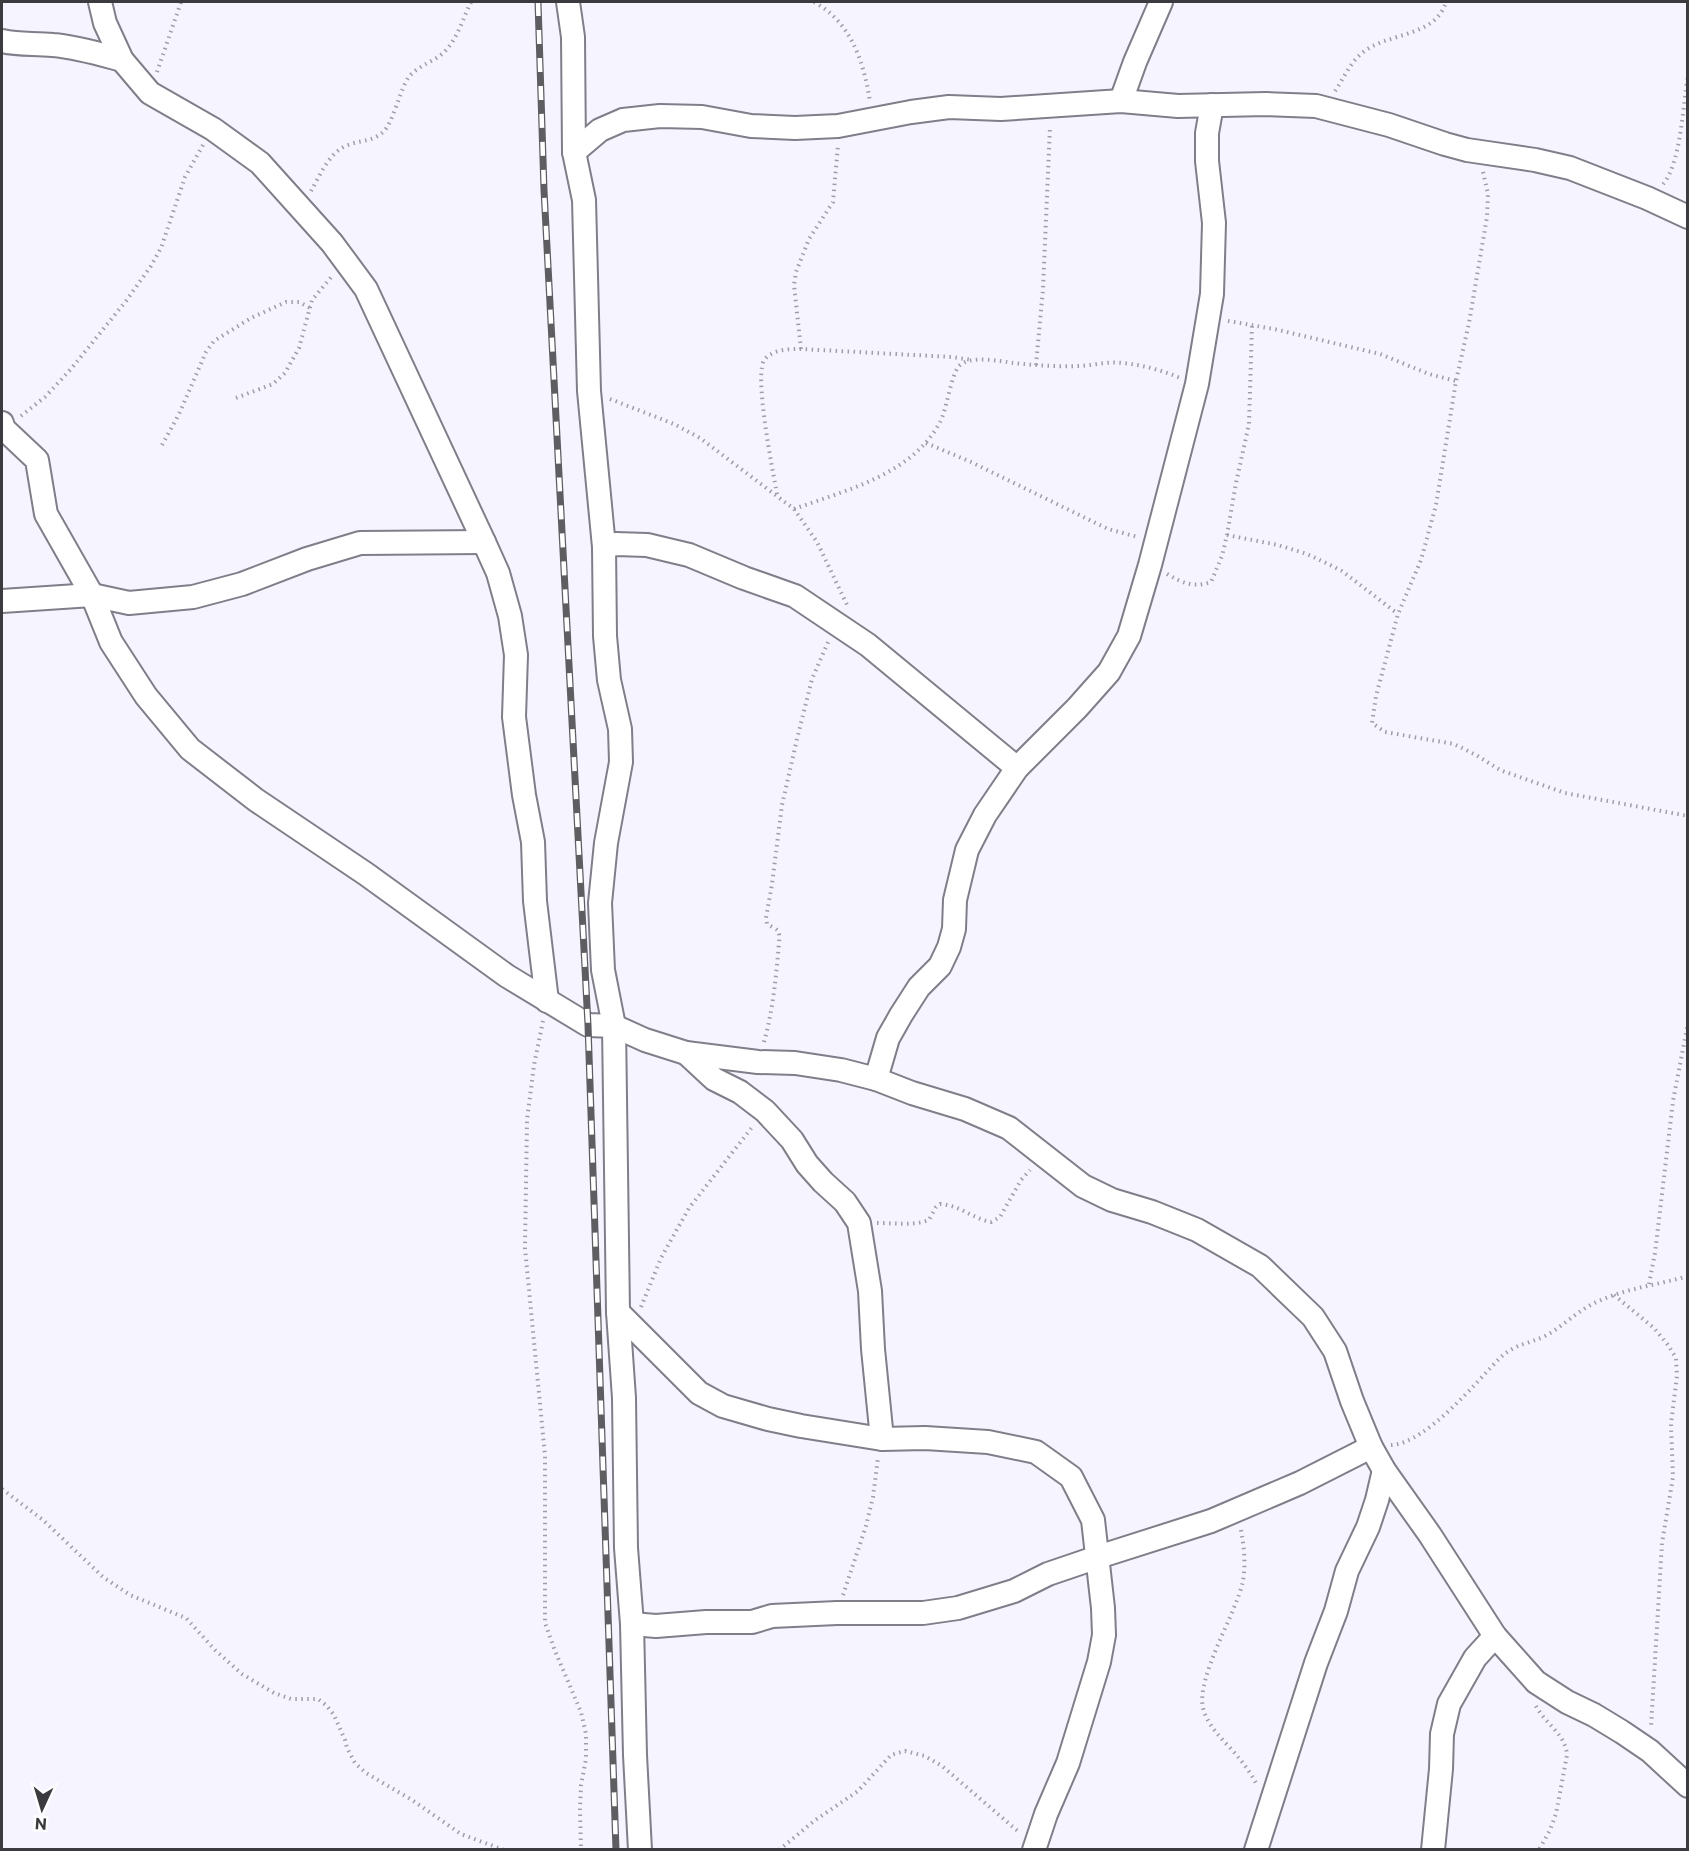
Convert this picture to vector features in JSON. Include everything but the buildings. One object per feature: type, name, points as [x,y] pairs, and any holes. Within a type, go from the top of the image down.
[{"type":"street","points":[[100,2],[105,23],[122,60],[150,93],[213,129],[260,163],[332,243],[366,289],[498,573],[510,616],[516,655],[514,717],[524,795],[533,842],[536,901],[547,1001]]},
{"type":"street","points":[[568,2],[573,37],[574,152],[584,200],[589,391],[604,547],[605,636],[609,680],[620,729],[621,762],[606,843],[600,903],[603,970],[614,1026],[626,1320],[624,1398],[626,1548],[632,1624],[634,1744],[640,1850]]},
{"type":"street","points":[[1121,101],[1161,2]]},
{"type":"street","points":[[2,40],[22,45],[52,45],[98,53],[122,60]]},
{"type":"street","points":[[574,152],[600,130],[623,120],[660,116],[702,117],[751,126],[795,128],[838,126],[949,107],[1001,109],[1121,101],[1178,106],[1316,106],[1389,125],[1467,150],[1535,160],[1570,168],[1647,198],[1688,217]]},
{"type":"street","points":[[876,1079],[888,1038],[918,987],[940,966],[949,947],[954,929],[955,900],[967,850],[985,815],[1017,768],[1077,708],[1109,672],[1130,636],[1197,384],[1212,294],[1214,211],[1209,188],[1207,133],[1212,105]]},
{"type":"street","points":[[3,426],[37,460],[46,514],[92,595],[111,642],[146,696],[190,749],[255,800],[366,874],[507,976],[588,1025],[614,1026],[645,1040],[686,1053],[758,1062],[795,1063],[841,1070],[876,1079],[965,1109],[1009,1128],[1083,1186],[1112,1200],[1152,1212],[1197,1230],[1260,1266],[1312,1317],[1335,1351],[1371,1447],[1495,1636],[1536,1682],[1567,1702],[1622,1731],[1650,1751],[1688,1786]]},
{"type":"street","points":[[2,601],[92,595],[129,603],[193,597],[242,584],[307,559],[360,543],[484,542]]},
{"type":"street","points":[[604,547],[616,544],[647,545],[689,555],[844,617],[868,645],[1017,768]]},
{"type":"street","points":[[686,1053],[714,1079],[740,1092],[765,1112],[792,1140],[807,1164],[845,1202],[859,1223],[870,1291],[882,1439]]},
{"type":"street","points":[[626,1320],[699,1394],[723,1406],[801,1426],[882,1439],[925,1438],[988,1442],[1036,1452],[1071,1477],[1094,1520],[1104,1635],[1099,1662],[1068,1763],[1046,1814],[1035,1848]]},
{"type":"street","points":[[632,1624],[656,1626],[706,1622],[752,1622],[772,1616],[924,1613],[958,1608],[1014,1591],[1048,1574],[1211,1521],[1300,1484],[1371,1447]]},
{"type":"street","points":[[1256,1850],[1316,1663],[1336,1611],[1347,1570],[1368,1527],[1384,1470]]},
{"type":"street","points":[[1433,1850],[1442,1734],[1449,1704],[1475,1658],[1495,1636]]},
{"type":"path","points":[[150,93],[181,2]]},
{"type":"path","points":[[300,207],[329,160],[340,149],[349,144],[373,139],[384,132],[409,77],[418,68],[444,52],[458,31],[471,2]]},
{"type":"path","points":[[814,2],[826,8],[851,36],[865,72],[873,120]]},
{"type":"path","points":[[1316,106],[1329,98],[1349,67],[1362,52],[1382,42],[1420,30],[1434,20],[1446,2]]},
{"type":"path","points":[[1647,198],[1666,182],[1671,172],[1688,76]]},
{"type":"path","points":[[1036,365],[1043,289],[1050,107]]},
{"type":"path","points":[[801,349],[794,285],[796,272],[809,239],[833,202],[838,126]]},
{"type":"path","points":[[3,426],[45,397],[71,369],[151,266],[165,238],[185,177],[213,129]]},
{"type":"path","points":[[1467,150],[1477,160],[1485,174],[1488,194],[1487,217],[1430,531],[1421,560],[1398,614],[1376,696],[1372,723],[1385,732],[1454,744],[1500,770],[1565,793],[1688,816]]},
{"type":"path","points":[[236,398],[273,384],[285,373],[299,348],[316,293],[346,262]]},
{"type":"path","points":[[162,445],[179,414],[206,351],[214,341],[251,318],[286,302],[299,302],[310,308]]},
{"type":"path","points":[[1207,317],[1380,354],[1429,374],[1456,381]]},
{"type":"path","points":[[1150,565],[1192,586],[1211,582],[1222,556],[1249,424],[1252,325]]},
{"type":"path","points":[[777,494],[762,393],[762,365],[774,352],[801,349],[952,357],[1036,365],[1077,366],[1120,362],[1153,367],[1197,384]]},
{"type":"path","points":[[794,509],[864,484],[905,462],[926,442],[939,423],[947,406],[959,366],[977,360]]},
{"type":"path","points":[[589,391],[674,424],[700,438],[794,509],[817,542],[844,617],[812,679],[782,805],[766,918],[767,924],[780,933],[779,944],[769,1026],[758,1062]]},
{"type":"path","points":[[926,442],[1108,529],[1156,542]]},
{"type":"path","points":[[1227,535],[1278,545],[1326,563],[1342,571],[1398,614]]},
{"type":"path","points":[[547,1001],[534,1065],[527,1120],[525,1248],[545,1456],[545,1623],[581,1712],[586,1734],[586,1759],[581,1785],[581,1850]]},
{"type":"path","points":[[1649,1284],[1655,1253],[1673,1101],[1688,1023]]},
{"type":"path","points":[[626,1320],[689,1208],[765,1112]]},
{"type":"path","points":[[859,1223],[924,1222],[929,1220],[940,1204],[950,1204],[980,1220],[991,1222],[1000,1216],[1021,1180],[1046,1158]]},
{"type":"path","points":[[1371,1447],[1398,1445],[1418,1436],[1470,1391],[1501,1357],[1515,1346],[1531,1343],[1549,1334],[1598,1301],[1649,1284],[1688,1276]]},
{"type":"path","points":[[1614,1295],[1654,1328],[1676,1358],[1677,1376],[1671,1424],[1673,1477],[1662,1543],[1650,1751]]},
{"type":"path","points":[[837,1613],[866,1526],[882,1439]]},
{"type":"path","points":[[2,1489],[43,1520],[103,1577],[130,1595],[186,1618],[215,1650],[242,1674],[274,1694],[291,1699],[318,1700],[326,1705],[334,1715],[355,1763],[366,1773],[412,1800],[455,1831],[504,1850]]},
{"type":"path","points":[[1237,1510],[1245,1552],[1243,1582],[1209,1670],[1203,1707],[1214,1728],[1238,1756],[1269,1804]]},
{"type":"path","points":[[1536,1682],[1535,1705],[1541,1715],[1560,1734],[1566,1746],[1567,1755],[1556,1814],[1539,1850]]},
{"type":"path","points":[[779,1850],[814,1821],[858,1791],[891,1755],[905,1751],[925,1755],[942,1766],[1035,1848]]},
{"type":"railway","points":[[538,2],[544,190],[588,1025],[616,1850]]}]
